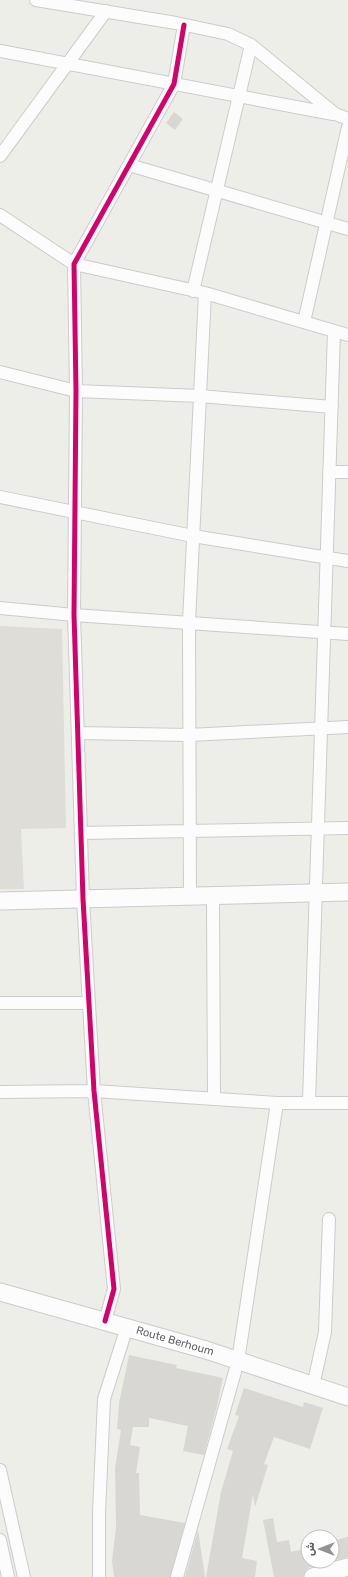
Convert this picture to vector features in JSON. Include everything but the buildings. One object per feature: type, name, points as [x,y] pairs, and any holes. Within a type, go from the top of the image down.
[{"type":"main road","points":[[0,901],[348,892]]},
{"type":"main road","name":"Route Berhoum","points":[[0,1292],[105,1320],[206,1350],[348,1398]]},
{"type":"main road","points":[[312,1577],[348,1567]]},
{"type":"street","points":[[36,0],[106,11],[228,34],[251,45],[335,114]]},
{"type":"street","points":[[0,156],[106,11]]},
{"type":"street","points":[[105,1320],[114,1289],[94,1091],[83,899],[74,615],[76,391],[74,264],[174,84],[184,25]]},
{"type":"street","points":[[193,290],[251,45]]},
{"type":"street","points":[[0,51],[335,114],[348,119]]},
{"type":"street","points":[[304,322],[348,127]]},
{"type":"street","points":[[129,165],[348,229]]},
{"type":"street","points":[[0,215],[74,264],[193,290],[348,335]]},
{"type":"street","points":[[190,897],[189,622],[205,294]]},
{"type":"street","points":[[309,1102],[334,331]]},
{"type":"street","points":[[0,372],[76,391],[200,396],[332,407]]},
{"type":"street","points":[[329,472],[348,472]]},
{"type":"street","points":[[0,497],[193,536],[348,561]]},
{"type":"street","points":[[0,608],[74,615],[348,634]]},
{"type":"street","points":[[78,733],[189,735],[348,727]]},
{"type":"street","points":[[81,833],[348,828]]},
{"type":"street","points":[[213,896],[214,1098]]},
{"type":"street","points":[[0,1003],[89,1003]]},
{"type":"street","points":[[0,1092],[94,1091],[277,1102],[348,1103]]},
{"type":"street","points":[[177,1577],[238,1360],[277,1102]]},
{"type":"street","points":[[313,1386],[325,1332],[329,1219]]},
{"type":"street","points":[[99,1577],[99,1513],[104,1399],[126,1327]]},
{"type":"street","points":[[0,1470],[5,1509],[24,1577]]},
{"type":"street","points":[[0,1540],[8,1577]]},
{"type":"shaded area","points":[[0,626],[62,629],[66,828],[21,829],[24,889],[0,889]]},
{"type":"cycle path","points":[[105,1321],[114,1289],[94,1091],[83,899],[74,615],[76,391],[74,264],[174,84],[184,25]]}]
